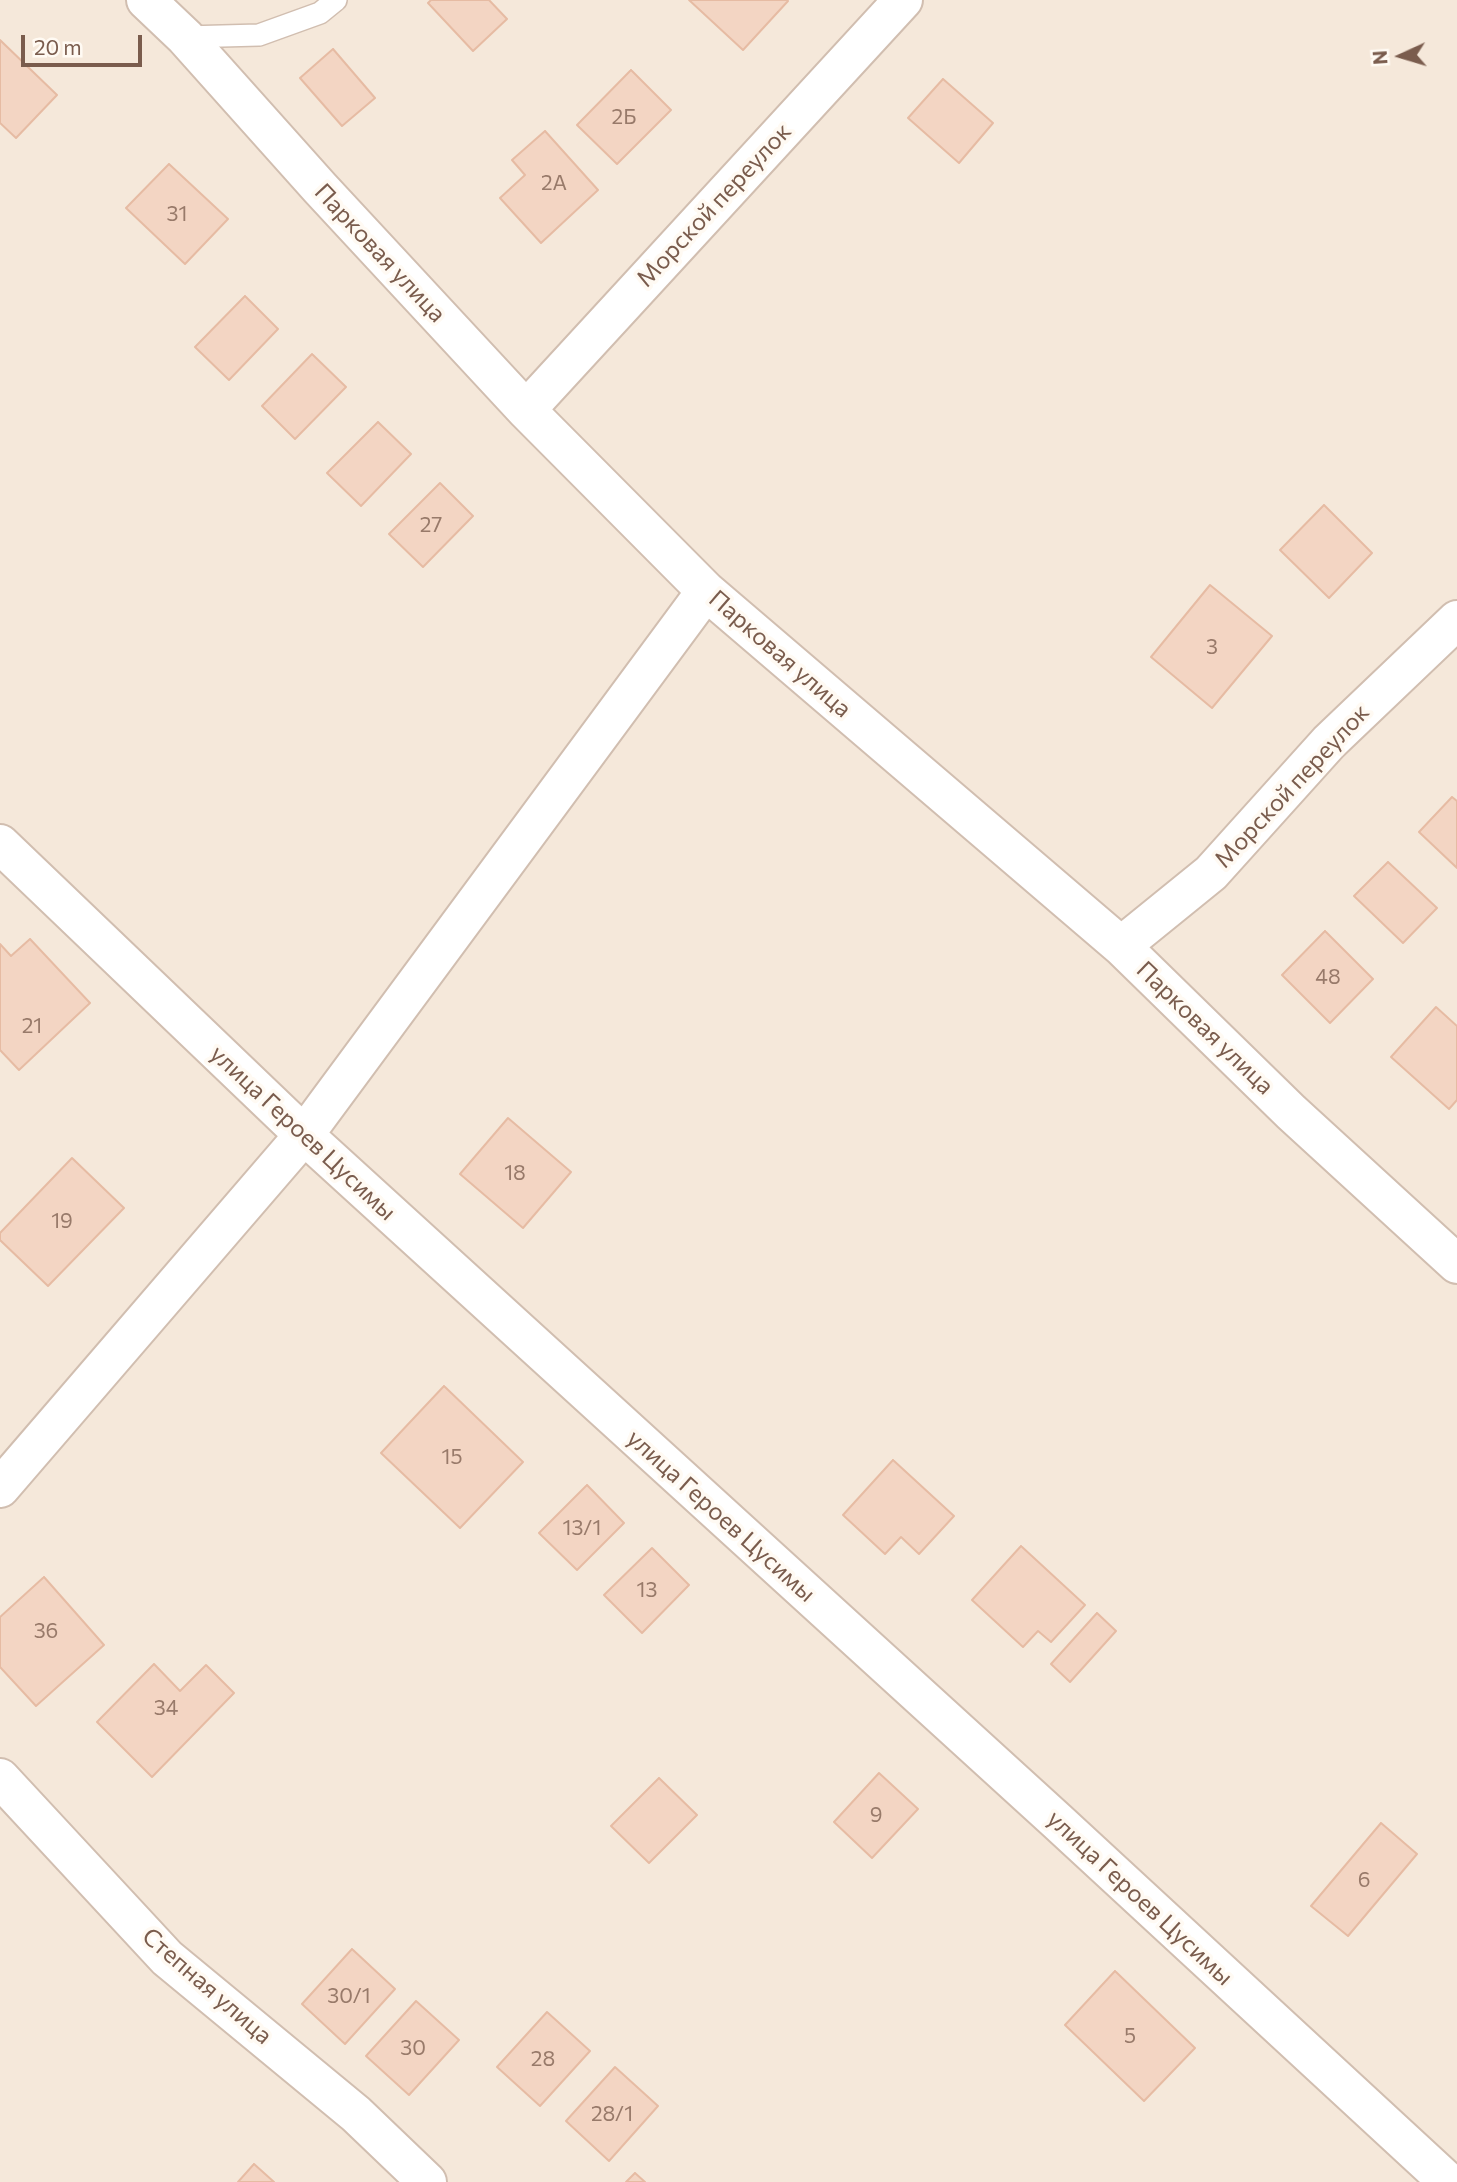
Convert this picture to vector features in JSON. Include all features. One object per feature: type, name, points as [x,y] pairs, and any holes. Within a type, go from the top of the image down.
[{"type":"street","name":"Парковая улица","points":[[146,0],[186,37],[320,188],[526,410],[706,591],[1121,946],[1291,1112],[1457,1264]]},
{"type":"street","name":"Морской переулок","points":[[526,410],[903,0]]},
{"type":"street","points":[[0,1488],[304,1135],[706,591]]},
{"type":"street","name":"Морской переулок","points":[[1121,946],[1211,873],[1329,741],[1457,620]]},
{"type":"street","name":"улица Героев Цусимы","points":[[0,844],[304,1135],[1047,1812],[1448,2182]]},
{"type":"street","name":"Степная улица","points":[[0,1777],[167,1958],[356,2113],[427,2182]]},
{"type":"lane","points":[[186,37],[258,35],[320,13],[336,0]]},
{"type":"shaded area","points":[[0,0],[1457,0],[1457,2182],[0,2182]]},
{"type":"building","points":[[431,0],[489,0],[507,19],[473,51],[428,3]]},
{"type":"building","points":[[689,0],[787,0],[788,1],[743,50]]},
{"type":"building","points":[[0,40],[57,95],[16,138],[0,123]]},
{"type":"building","points":[[333,49],[375,98],[342,126],[300,78]]},
{"type":"building","points":[[631,70],[671,110],[617,164],[577,125]]},
{"type":"building","points":[[943,79],[993,123],[959,163],[908,118]]},
{"type":"building","points":[[545,131],[598,190],[541,243],[500,198],[525,175],[512,160]]},
{"type":"building","points":[[169,164],[228,219],[185,264],[126,208]]},
{"type":"building","points":[[245,296],[278,329],[229,380],[195,347]]},
{"type":"building","points":[[312,354],[346,387],[295,439],[262,406]]},
{"type":"building","points":[[378,422],[411,454],[361,506],[327,473]]},
{"type":"building","points":[[440,483],[473,516],[423,567],[389,534]]},
{"type":"building","points":[[1324,505],[1372,553],[1329,598],[1280,550]]},
{"type":"building","points":[[1210,585],[1272,636],[1212,708],[1151,657]]},
{"type":"building","points":[[1452,797],[1457,801],[1457,868],[1419,832]]},
{"type":"building","points":[[1388,862],[1437,908],[1403,943],[1354,896]]},
{"type":"building","points":[[1325,931],[1373,979],[1330,1023],[1282,975]]},
{"type":"building","points":[[30,939],[90,1003],[19,1070],[0,1050],[0,944],[11,956]]},
{"type":"building","points":[[1436,1007],[1457,1026],[1457,1100],[1449,1109],[1391,1057]]},
{"type":"building","points":[[508,1118],[571,1172],[523,1228],[460,1174]]},
{"type":"building","points":[[72,1158],[124,1208],[48,1286],[0,1240],[0,1233]]},
{"type":"building","points":[[444,1386],[523,1462],[460,1528],[381,1453]]},
{"type":"building","points":[[893,1460],[954,1516],[919,1554],[901,1537],[885,1554],[843,1515]]},
{"type":"building","points":[[587,1485],[624,1523],[577,1570],[539,1533]]},
{"type":"building","points":[[1021,1546],[1085,1605],[1051,1642],[1038,1631],[1023,1647],[972,1600]]},
{"type":"building","points":[[652,1548],[689,1585],[642,1633],[604,1595]]},
{"type":"building","points":[[44,1577],[104,1645],[36,1706],[0,1667],[0,1617]]},
{"type":"building","points":[[1097,1613],[1116,1631],[1070,1682],[1051,1664]]},
{"type":"building","points":[[154,1664],[180,1691],[206,1665],[234,1693],[152,1777],[97,1722]]},
{"type":"building","points":[[879,1773],[918,1809],[872,1858],[834,1822]]},
{"type":"building","points":[[659,1778],[697,1815],[649,1863],[611,1826]]},
{"type":"building","points":[[1381,1823],[1417,1854],[1348,1936],[1311,1906]]},
{"type":"building","points":[[352,1949],[395,1989],[345,2044],[302,2004]]},
{"type":"building","points":[[1115,1971],[1195,2048],[1144,2101],[1065,2025]]},
{"type":"building","points":[[416,2001],[459,2040],[409,2095],[366,2056]]},
{"type":"building","points":[[547,2012],[590,2051],[540,2106],[497,2067]]},
{"type":"building","points":[[615,2067],[658,2106],[609,2161],[566,2121]]},
{"type":"building","points":[[254,2164],[274,2182],[238,2182]]},
{"type":"building","points":[[635,2173],[645,2182],[626,2182]]}]
